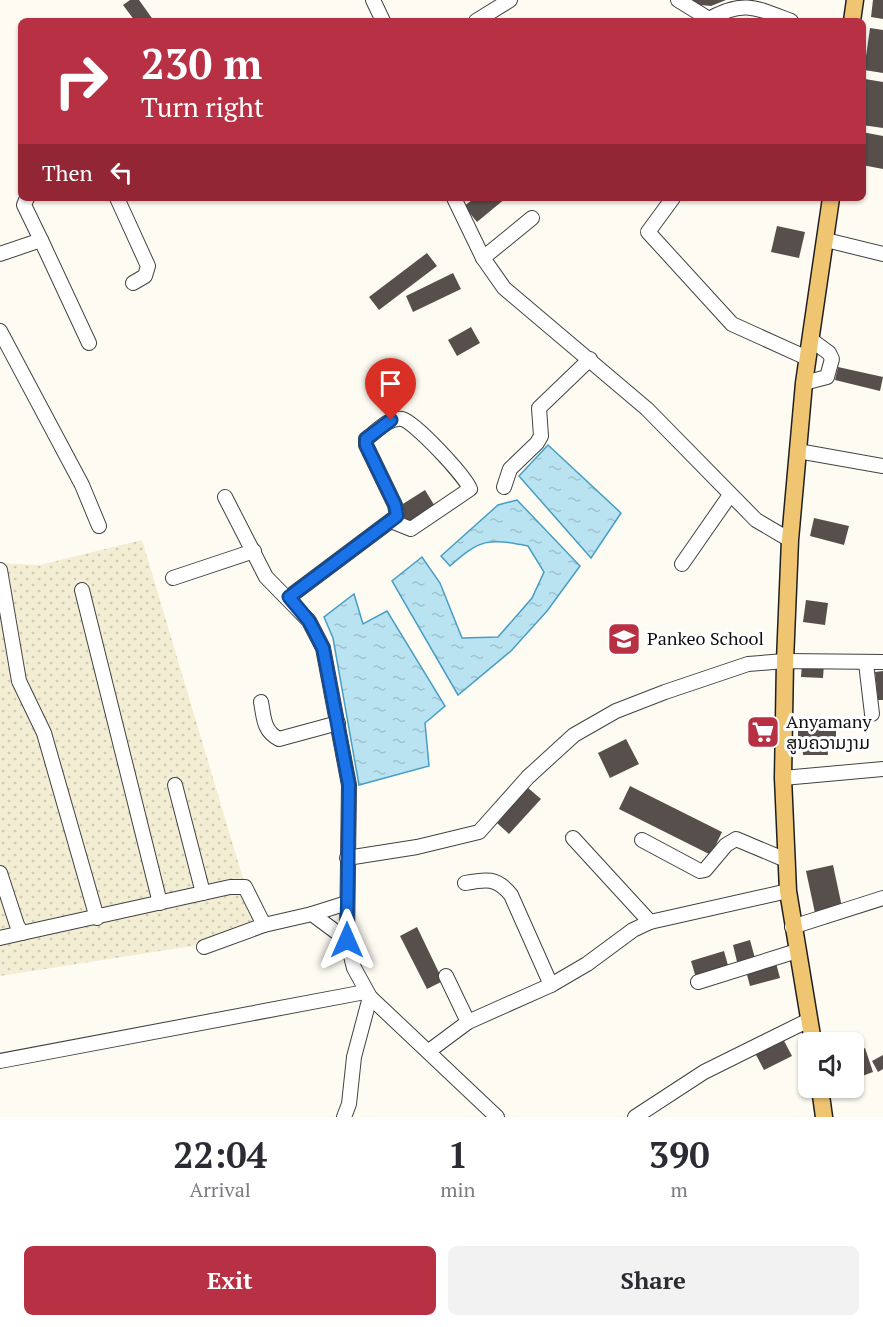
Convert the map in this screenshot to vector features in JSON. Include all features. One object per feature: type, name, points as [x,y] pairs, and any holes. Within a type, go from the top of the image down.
[{"type":"main road","points":[[852,18],[855,0]]},
{"type":"main road","points":[[811,1032],[792,927],[788,891],[783,778],[785,661],[790,540],[804,383],[831,201]]},
{"type":"main road","points":[[821,1098],[823,1117]]},
{"type":"street","points":[[374,0],[377,18]]},
{"type":"street","points":[[481,18],[510,0]]},
{"type":"street","points":[[678,0],[707,18]]},
{"type":"street","points":[[713,18],[733,3],[745,2],[784,18]]},
{"type":"street","points":[[26,201],[24,205],[89,343]]},
{"type":"street","points":[[118,201],[148,266],[145,276],[133,283]]},
{"type":"street","points":[[455,201],[483,258],[504,288],[647,409],[756,520],[790,540]]},
{"type":"street","points":[[672,201],[648,232],[732,324],[807,358]]},
{"type":"street","points":[[483,258],[532,218]]},
{"type":"street","points":[[0,254],[41,240]]},
{"type":"street","points":[[826,240],[883,254]]},
{"type":"street","points":[[0,330],[82,485],[99,526]]},
{"type":"street","points":[[804,383],[827,377],[832,359],[829,353],[810,339]]},
{"type":"street","points":[[504,487],[510,469],[537,443],[541,436],[538,408],[590,359]]},
{"type":"street","points":[[289,597],[397,516],[395,505],[366,445],[366,439],[391,420],[403,419],[417,428],[470,489],[411,529],[391,521]]},
{"type":"street","points":[[798,451],[883,466]]},
{"type":"street","points":[[682,564],[730,495]]},
{"type":"street","points":[[225,497],[266,577],[289,597],[309,621],[323,648],[349,785],[347,940],[354,968],[367,994],[497,1117]]},
{"type":"street","points":[[173,578],[254,551]]},
{"type":"street","points":[[0,570],[19,681],[44,733],[97,918]]},
{"type":"street","points":[[82,590],[160,903]]},
{"type":"street","points":[[347,858],[417,847],[480,832],[528,777],[574,735],[616,711],[748,664],[785,661],[883,662]]},
{"type":"street","points":[[866,663],[872,714]]},
{"type":"street","points":[[261,702],[265,726],[270,735],[279,739],[338,723]]},
{"type":"street","points":[[783,778],[883,769]]},
{"type":"street","points":[[175,785],[203,893]]},
{"type":"street","points":[[573,838],[650,922]]},
{"type":"street","points":[[642,840],[700,872],[705,870],[730,841],[736,839],[786,860]]},
{"type":"street","points":[[0,873],[17,926],[22,933]]},
{"type":"street","points":[[465,883],[490,879],[502,884],[511,895],[551,986]]},
{"type":"street","points":[[0,938],[203,893],[245,886],[264,925]]},
{"type":"street","points":[[429,1051],[468,1022],[551,986],[587,964],[633,930],[650,922],[788,891]]},
{"type":"street","points":[[792,927],[883,898]]},
{"type":"street","points":[[204,947],[264,925],[347,903]]},
{"type":"street","points":[[312,914],[347,940]]},
{"type":"street","points":[[698,982],[797,951]]},
{"type":"street","points":[[446,976],[468,1022]]},
{"type":"street","points":[[0,1061],[367,994]]},
{"type":"street","points":[[344,1117],[349,1104],[354,1057],[367,994]]},
{"type":"street","points":[[635,1117],[704,1072],[809,1020]]},
{"type":"shaded area","points":[[142,540],[256,922],[199,945],[0,976],[0,563],[40,565]]},
{"type":"water","points":[[548,445],[621,513],[591,558],[519,476]]},
{"type":"water","points":[[517,500],[580,566],[547,611],[511,651],[458,695],[392,581],[422,557],[440,583],[462,638],[498,637],[532,598],[544,572],[528,546],[503,542],[485,543],[469,550],[450,566],[441,556],[498,505]]},
{"type":"water","points":[[354,594],[363,624],[387,611],[445,706],[425,723],[429,766],[359,785],[333,638],[324,617]]},
{"type":"building","points":[[130,0],[139,0],[152,18],[133,18],[123,5]]},
{"type":"building","points":[[692,0],[726,0],[711,6],[700,5]]},
{"type":"building","points":[[873,0],[883,0],[883,19],[871,17]]},
{"type":"building","points":[[870,28],[883,30],[883,73],[866,70]]},
{"type":"building","points":[[866,79],[883,82],[883,128],[866,126]]},
{"type":"building","points":[[866,133],[883,136],[883,169],[866,166]]},
{"type":"building","points":[[471,201],[502,201],[477,222],[464,206]]},
{"type":"building","points":[[777,226],[805,232],[799,258],[771,252]]},
{"type":"building","points":[[427,253],[437,266],[379,310],[369,297]]},
{"type":"building","points":[[453,273],[461,289],[413,312],[406,296]]},
{"type":"building","points":[[471,327],[480,343],[457,356],[448,340]]},
{"type":"building","points":[[838,367],[883,377],[880,391],[835,380]]},
{"type":"building","points":[[425,490],[436,508],[409,524],[398,507]]},
{"type":"building","points":[[814,518],[849,526],[844,545],[810,536]]},
{"type":"building","points":[[806,600],[828,603],[825,625],[803,622]]},
{"type":"building","points":[[802,664],[824,664],[823,678],[801,677]]},
{"type":"building","points":[[883,671],[883,700],[878,700],[875,672]]},
{"type":"building","points":[[836,723],[836,739],[798,739],[798,724]]},
{"type":"building","points":[[626,739],[639,764],[610,778],[598,753]]},
{"type":"building","points":[[827,740],[828,755],[803,755],[802,741]]},
{"type":"building","points":[[630,786],[722,832],[711,855],[619,809]]},
{"type":"building","points":[[528,788],[541,799],[509,834],[497,823]]},
{"type":"building","points":[[833,865],[842,907],[815,913],[806,871]]},
{"type":"building","points":[[417,927],[443,981],[427,989],[400,936]]},
{"type":"building","points":[[750,940],[756,962],[738,966],[733,945]]},
{"type":"building","points":[[724,951],[729,969],[696,978],[691,961]]},
{"type":"building","points":[[776,963],[780,978],[750,986],[746,971]]},
{"type":"building","points":[[782,1037],[792,1056],[764,1070],[754,1051]]},
{"type":"building","points":[[864,1048],[873,1072],[864,1075]]},
{"type":"building","points":[[883,1055],[883,1069],[878,1072],[872,1061]]},
{"type":"place","name":"Pankeo School","points":[[624,639]]},
{"type":"place","name":"Anyamany ສູນຄວາມງາມ","points":[[763,732]]},
{"type":"route","points":[[347,940],[349,785],[323,648],[309,621],[289,597],[397,516],[395,505],[366,445],[366,439],[391,420]]}]
